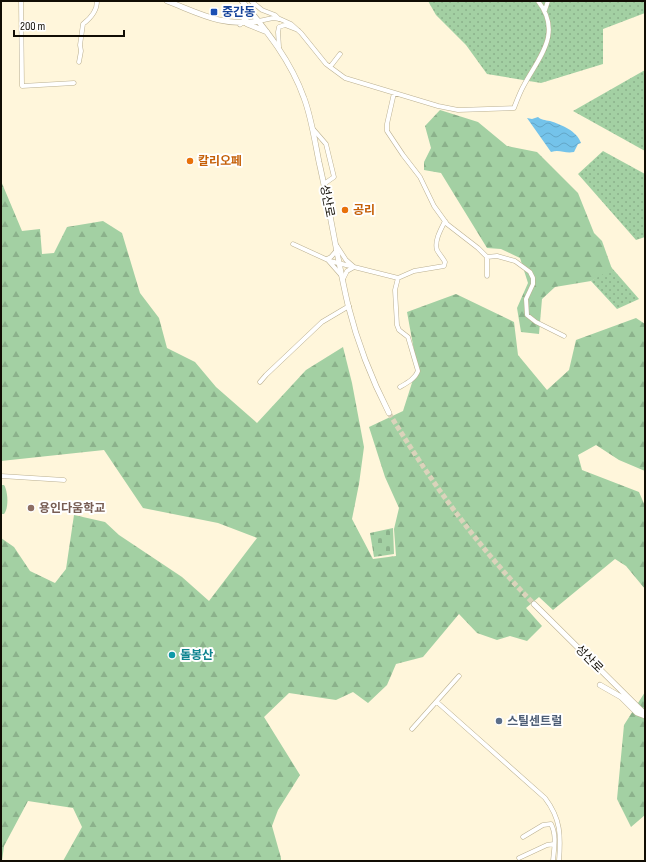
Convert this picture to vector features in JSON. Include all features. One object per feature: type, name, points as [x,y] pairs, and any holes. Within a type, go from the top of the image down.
[{"type":"main road","points":[[167,1],[210,18],[228,23],[243,24],[260,21]]},
{"type":"main road","name":"성산로","points":[[242,1],[260,21],[279,48],[291,68],[304,98],[324,184],[349,306],[379,393],[389,413]]},
{"type":"main road","points":[[243,24],[246,19],[248,8]]},
{"type":"main road","points":[[243,24],[268,32]]},
{"type":"main road","name":"성산로","points":[[534,604],[645,715]]},
{"type":"main road","points":[[600,685],[620,697],[637,713],[645,715]]},
{"type":"street","points":[[21,1],[22,86],[74,83]]},
{"type":"street","points":[[79,62],[83,24],[89,19],[97,8],[97,1]]},
{"type":"street","points":[[250,1],[262,10],[291,24],[298,30],[326,64],[345,78],[438,106],[458,110],[514,108],[523,86],[542,56],[548,38],[545,10],[538,1]]},
{"type":"street","points":[[545,10],[548,1]]},
{"type":"street","points":[[260,21],[268,18],[279,19]]},
{"type":"street","points":[[279,48],[278,32],[281,26],[285,25],[298,30]]},
{"type":"street","points":[[330,67],[340,54]]},
{"type":"street","points":[[394,93],[387,124],[387,131],[420,177],[434,206],[445,221],[487,257],[497,256],[515,261],[530,272],[533,278],[533,284],[526,299],[527,315],[536,322],[564,336]]},
{"type":"street","points":[[311,126],[326,144],[334,177],[324,184]]},
{"type":"street","points":[[293,244],[339,263],[398,278],[414,271],[444,266],[445,262],[437,247],[441,229],[445,221]]},
{"type":"street","points":[[327,259],[331,257],[336,247],[346,260],[354,266]]},
{"type":"street","points":[[487,257],[487,276]]},
{"type":"street","points":[[327,259],[342,277],[354,266]]},
{"type":"street","points":[[398,278],[395,290],[397,325],[399,330],[408,337],[418,371],[412,379],[400,387]]},
{"type":"street","points":[[260,382],[322,322],[349,306]]},
{"type":"street","points":[[1,476],[64,480]]},
{"type":"street","points":[[412,729],[459,676]]},
{"type":"street","points":[[437,702],[545,798],[552,807],[558,823],[560,844],[559,861]]},
{"type":"street","points":[[523,837],[543,825],[549,823],[551,824],[553,829],[554,844],[553,861]]},
{"type":"street","points":[[519,858],[547,845],[554,844]]},
{"type":"green space","points":[[428,1],[645,1],[645,13],[603,29],[603,64],[541,83],[487,74],[466,45],[436,15]]},
{"type":"green space","points":[[645,70],[645,151],[573,111]]},
{"type":"green space","points":[[440,110],[478,122],[507,146],[537,152],[578,193],[594,233],[602,241],[612,269],[591,281],[555,287],[542,299],[539,334],[521,332],[517,308],[528,283],[520,258],[501,249],[487,248],[441,173],[424,170],[424,162],[431,148],[425,126]]},
{"type":"green space","points":[[603,151],[645,174],[645,237],[636,240],[578,174]]},
{"type":"green space","points":[[1,181],[22,231],[40,229],[42,254],[54,253],[67,227],[103,221],[122,233],[140,293],[159,318],[167,348],[195,362],[216,387],[257,423],[306,370],[343,347],[352,383],[364,447],[352,519],[373,559],[396,556],[394,529],[399,508],[385,477],[369,427],[403,411],[417,367],[407,312],[456,294],[514,322],[518,355],[547,390],[569,370],[576,340],[636,318],[645,324],[645,471],[619,460],[596,445],[578,455],[582,470],[639,492],[645,506],[645,589],[626,566],[615,559],[553,610],[539,597],[526,608],[542,626],[527,641],[510,636],[497,640],[477,633],[459,614],[423,657],[396,664],[387,685],[368,703],[353,692],[336,700],[289,693],[264,717],[300,775],[278,810],[272,826],[281,861],[63,861],[82,827],[73,808],[28,801],[4,846],[1,861],[1,538],[14,547],[30,571],[55,583],[66,569],[74,515],[105,522],[119,535],[182,577],[209,601],[257,538],[218,523],[143,508],[104,450],[1,461]]},
{"type":"green space","points":[[611,267],[639,299],[617,309],[591,281]]},
{"type":"green space","points":[[1,485],[4,485],[7,495],[7,508],[4,514],[1,514]]},
{"type":"green space","points":[[393,528],[394,554],[374,557],[370,533]]},
{"type":"green space","points":[[645,692],[645,815],[631,827],[617,799],[624,725]]},
{"type":"water","points":[[538,117],[559,124],[573,132],[581,143],[578,144],[574,152],[551,152],[527,118],[532,119]]},
{"type":"tunnel","points":[[389,413],[421,464],[456,513],[493,559],[534,604]]},
{"type":"place","name":"중간동","points":[[214,12]]},
{"type":"place","name":"칼리오페","points":[[190,161]]},
{"type":"place","name":"공리","points":[[345,210]]},
{"type":"place","name":"용인다움학교","points":[[31,508]]},
{"type":"place","name":"돌봉산","points":[[172,655]]},
{"type":"place","name":"스틸센트럴","points":[[499,721]]}]
